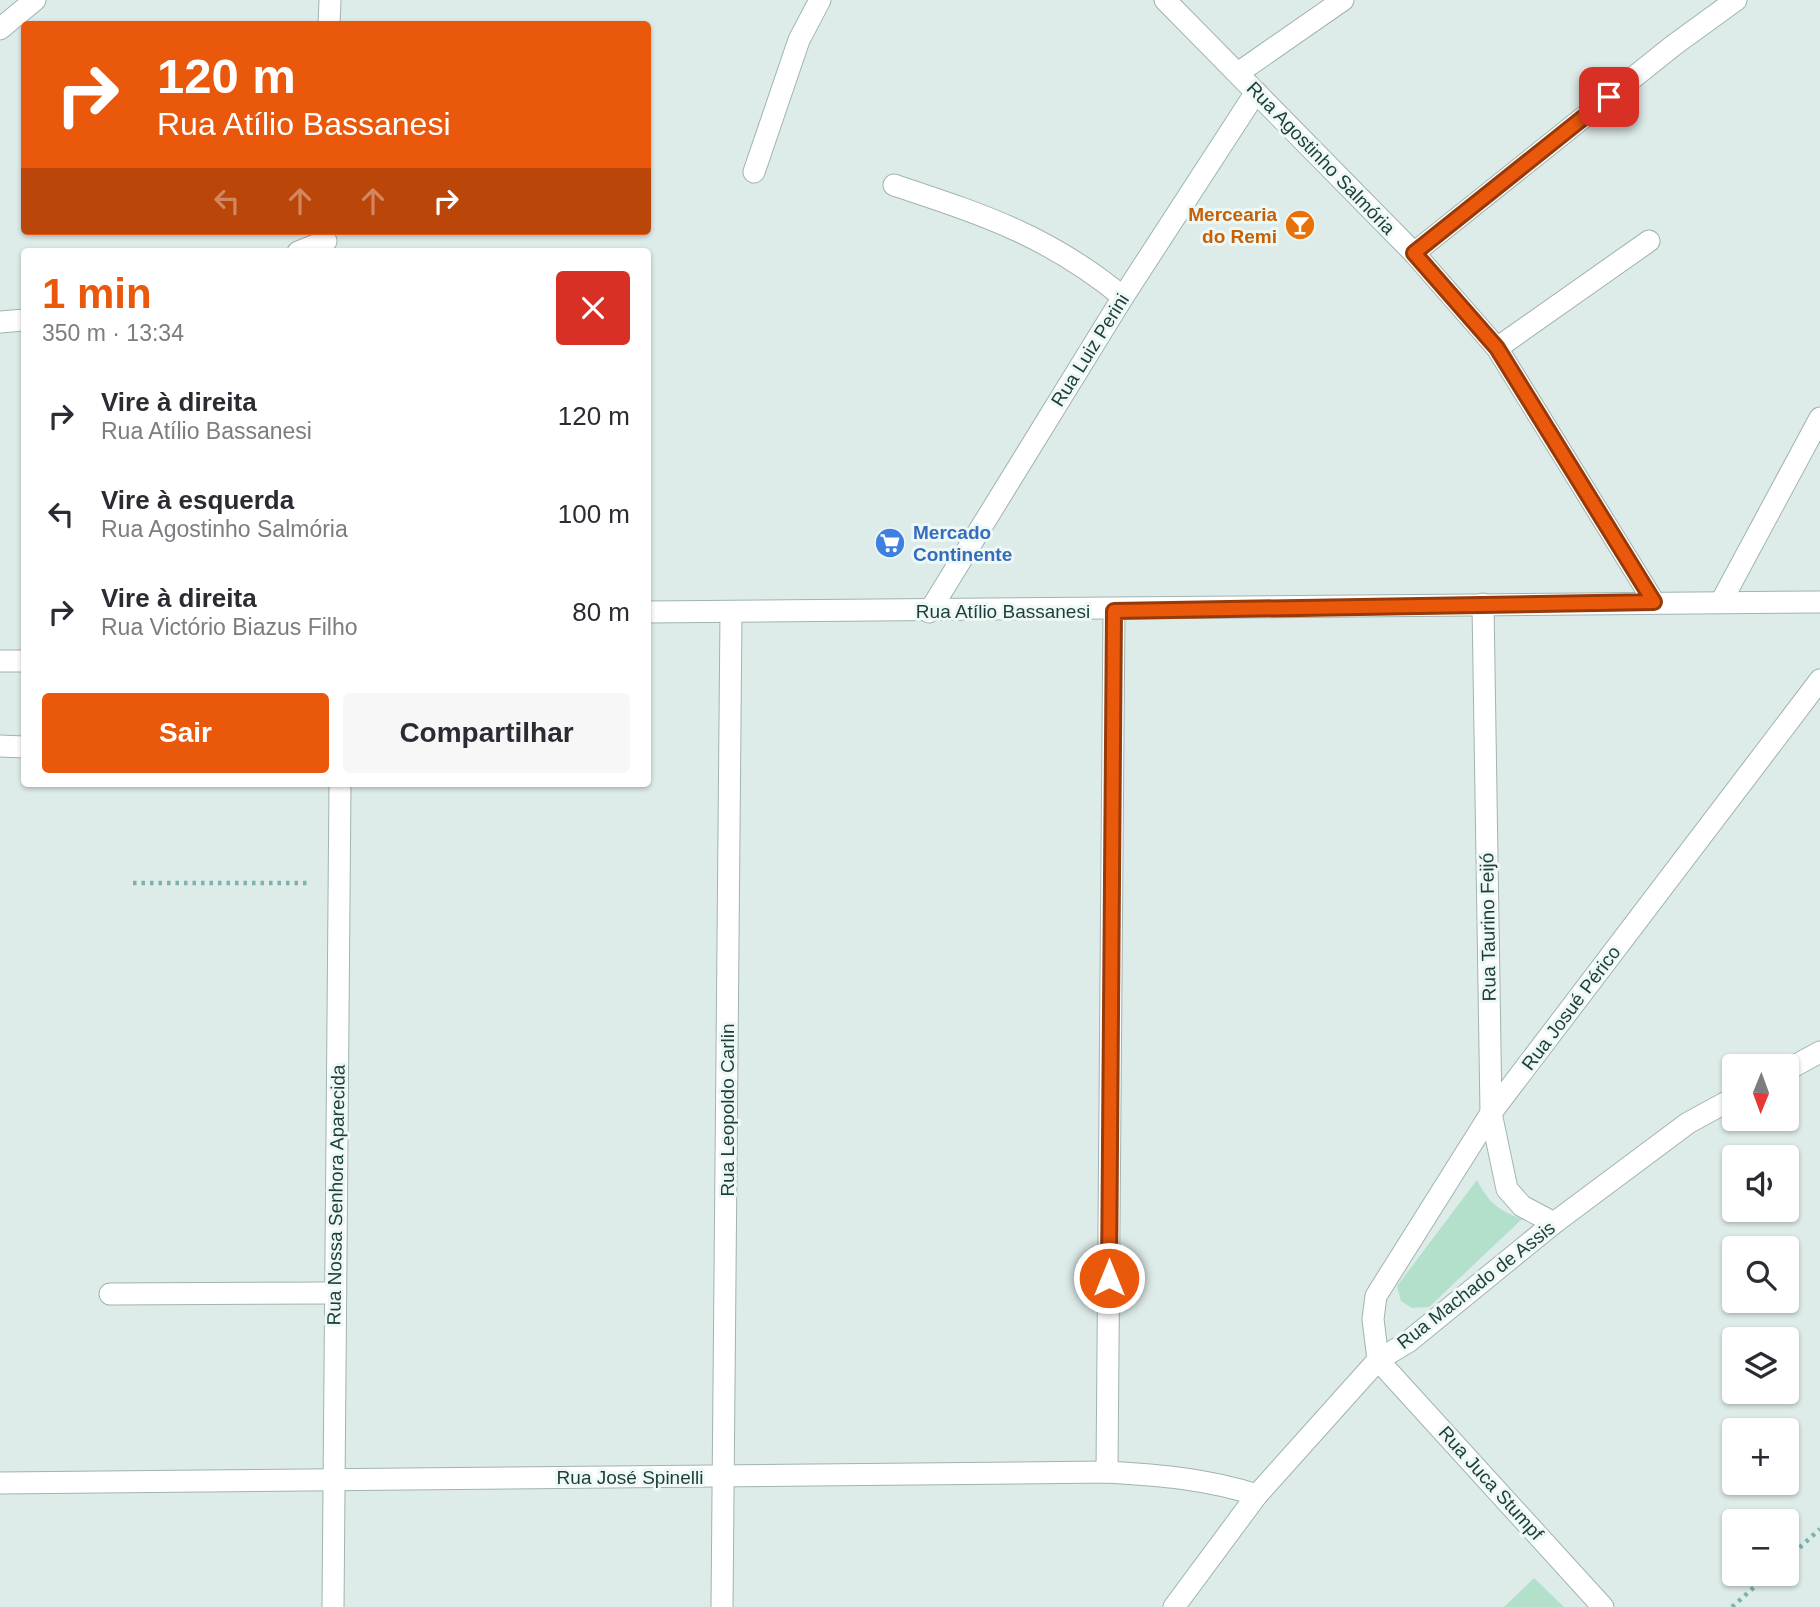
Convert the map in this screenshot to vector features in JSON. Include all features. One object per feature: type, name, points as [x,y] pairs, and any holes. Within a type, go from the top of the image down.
[{"type":"street","points":[[0,29],[35,0]]},
{"type":"street","points":[[330,0],[330,21]]},
{"type":"street","points":[[754,172],[799,40],[820,0]]},
{"type":"street","name":"Rua Agostinho Salmória","points":[[1165,0],[1414,253],[1497,348],[1654,602]]},
{"type":"street","points":[[1238,73],[1343,0]]},
{"type":"street","points":[[1414,253],[1674,45],[1736,0]]},
{"type":"street","name":"Rua Luiz Perini","points":[[929,611],[1123,297],[1256,92]]},
{"type":"street","points":[[894,185],[1029,233],[1090,269],[1123,297]]},
{"type":"street","points":[[308,248],[326,241]]},
{"type":"street","points":[[1497,348],[1649,241]]},
{"type":"street","points":[[0,322],[21,320]]},
{"type":"street","points":[[1721,602],[1820,418]]},
{"type":"street","name":"Rua Atílio Bassanesi","points":[[651,612],[1114,611],[1483,604],[1820,602]]},
{"type":"street","name":"Rua Taurino Feijó","points":[[1483,604],[1491,1114],[1507,1189],[1522,1206],[1554,1223]]},
{"type":"street","points":[[1107,1472],[1114,611]]},
{"type":"street","name":"Rua Leopoldo Carlin","points":[[722,1607],[731,612]]},
{"type":"street","points":[[0,661],[21,661]]},
{"type":"street","name":"Rua Josué Périco","points":[[1378,1360],[1373,1319],[1376,1296],[1491,1114],[1820,680]]},
{"type":"street","points":[[0,746],[21,747]]},
{"type":"street","name":"Rua Nossa Senhora Aparecida","points":[[333,1607],[340,787]]},
{"type":"street","points":[[1799,1063],[1820,1052]]},
{"type":"street","name":"Rua Machado de Assis","points":[[1174,1607],[1257,1495],[1378,1360],[1418,1335],[1554,1223],[1688,1123],[1722,1105]]},
{"type":"street","points":[[110,1294],[335,1293]]},
{"type":"street","name":"Rua Juca Stumpf","points":[[1378,1360],[1603,1607]]},
{"type":"street","name":"Rua José Spinelli","points":[[0,1483],[334,1477],[1107,1472],[1216,1482],[1257,1495]]},
{"type":"path","points":[[133,883],[288,882]]},
{"type":"path","points":[[1799,1548],[1820,1530]]},
{"type":"path","points":[[1732,1607],[1755,1586]]},
{"type":"green space","points":[[1477,1180],[1495,1205],[1522,1219],[1429,1307],[1412,1308],[1401,1301],[1397,1286]]},
{"type":"green space","points":[[1534,1578],[1564,1607],[1504,1607]]},
{"type":"place","name":"Mercearia do Remi","points":[[1300,225]]},
{"type":"place","name":"Mercado Continente","points":[[890,543]]},
{"type":"route","points":[[1109,1278],[1114,611],[1654,602],[1497,348],[1414,253],[1609,97]]}]
